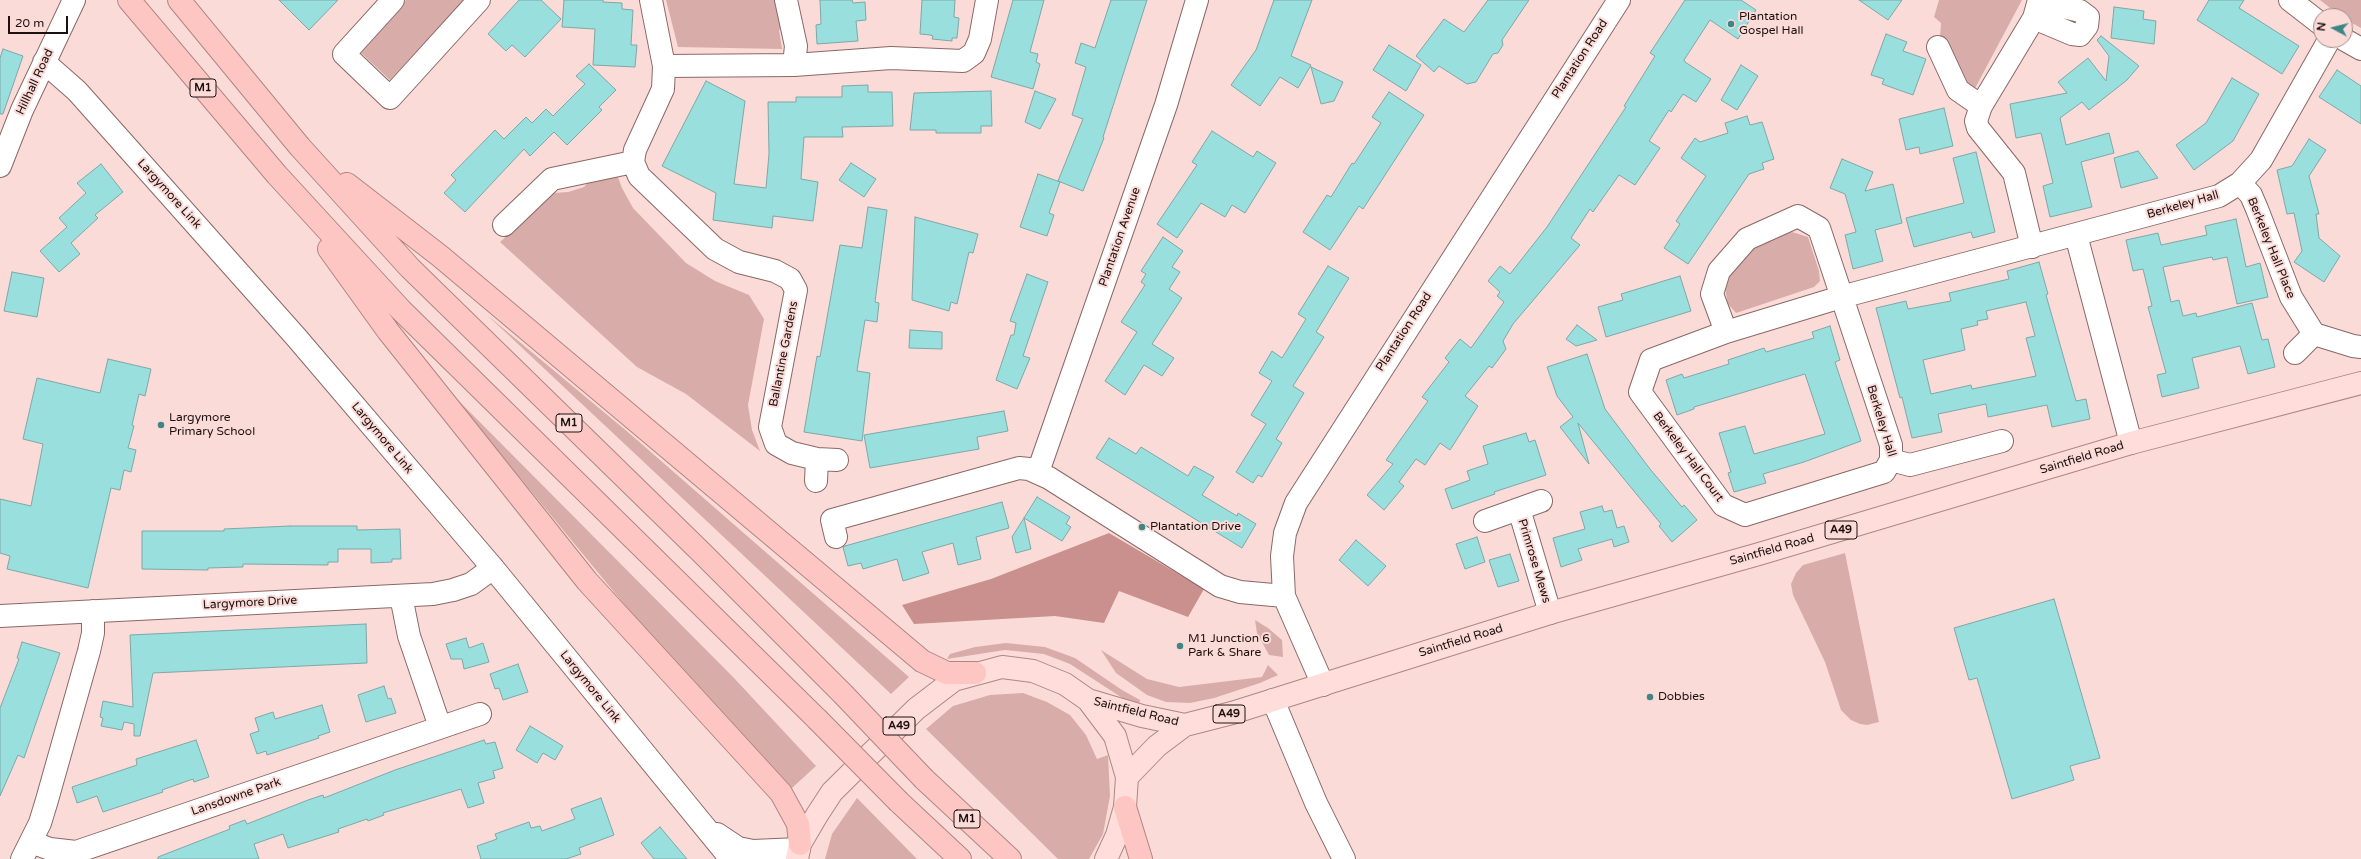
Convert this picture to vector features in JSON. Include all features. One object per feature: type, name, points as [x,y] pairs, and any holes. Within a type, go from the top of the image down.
[{"type":"highway","name":"M1","points":[[129,0],[277,175],[443,353],[818,719],[899,802],[960,859]]},
{"type":"highway","name":"M1","points":[[179,0],[300,147],[410,268],[707,558],[924,778],[1010,859]]},
{"type":"highway","points":[[300,147],[424,242],[922,662],[947,673],[975,673]]},
{"type":"highway","points":[[277,175],[388,332],[587,581],[781,793],[798,824],[799,850]]},
{"type":"highway","points":[[1125,807],[1141,859]]},
{"type":"main road","name":"Saintfield Road","points":[[1127,777],[1157,746],[1185,725],[1323,685],[1550,613],[1759,554],[2131,443],[2361,384]]},
{"type":"main road","name":"A49","points":[[799,850],[817,815],[832,792],[916,708],[954,680],[975,673],[1002,667],[1033,671],[1065,684],[1088,700],[1115,736],[1127,777],[1125,807],[1117,836],[1106,859]]},
{"type":"main road","name":"Saintfield Road","points":[[1088,700],[1136,715],[1185,725]]},
{"type":"street","points":[[392,0],[344,54],[390,98],[478,0]]},
{"type":"street","points":[[504,225],[552,179],[633,162],[635,150],[663,89],[664,66],[651,0]]},
{"type":"street","points":[[786,0],[796,46],[794,65]]},
{"type":"street","points":[[664,66],[794,65],[891,58],[963,61],[974,53],[980,39],[987,0]]},
{"type":"street","name":"Plantation Avenue","points":[[1038,472],[1166,105],[1197,0]]},
{"type":"street","name":"Plantation Road","points":[[1323,685],[1284,596],[1282,556],[1285,533],[1296,503],[1619,0]]},
{"type":"street","points":[[2290,0],[2313,18]]},
{"type":"street","points":[[2032,247],[2014,173],[1978,128],[1976,121],[1981,106],[2037,6]]},
{"type":"street","name":"Hillhall Road","points":[[0,166],[22,110],[70,9]]},
{"type":"street","points":[[1938,47],[1958,90],[1981,106]]},
{"type":"street","name":"Berkeley Hall","points":[[1841,297],[2219,196],[2240,183],[2262,160],[2325,48]]},
{"type":"street","name":"Largymore Link","points":[[44,62],[77,91],[291,331],[493,568],[731,859]]},
{"type":"street","name":"Ballantine Gardens","points":[[633,162],[640,176],[715,249],[740,262],[775,271],[790,279],[796,290],[770,427],[776,444],[792,453],[827,459],[816,481]]},
{"type":"street","name":"Berkeley Hall Place","points":[[2240,183],[2251,195],[2258,209],[2291,298],[2314,334]]},
{"type":"street","name":"Berkeley Hall","points":[[1726,332],[1712,294],[1719,271],[1747,239],[1798,216],[1819,228],[1891,445],[1891,460],[1910,465],[2002,440]]},
{"type":"street","points":[[2076,235],[2131,443]]},
{"type":"street","name":"Berkeley Hall Court","points":[[1841,297],[1726,332],[1652,360],[1640,392],[1723,505],[1745,515],[1884,472],[1891,460]]},
{"type":"street","points":[[2295,353],[2314,334],[2361,347]]},
{"type":"street","points":[[836,537],[832,520],[1019,468],[1038,472],[1220,586],[1240,592],[1284,596]]},
{"type":"street","name":"Primrose Mews","points":[[1485,521],[1540,501]]},
{"type":"street","name":"Primrose Mews","points":[[1519,509],[1550,613]]},
{"type":"street","name":"Largymore Drive","points":[[0,616],[401,596],[453,590],[472,584],[493,568]]},
{"type":"street","points":[[401,596],[409,636],[440,727]]},
{"type":"street","name":"Lansdowne Park","points":[[93,611],[93,633],[89,651],[47,800],[26,850],[50,849],[76,852],[480,714]]},
{"type":"street","points":[[1273,700],[1316,803],[1344,859]]},
{"type":"street","name":"Largymore Link","points":[[706,828],[738,848],[753,851],[799,850]]},
{"type":"shaded area","points":[[406,0],[464,0],[390,80],[359,51]]},
{"type":"shaded area","points":[[666,0],[777,0],[784,26],[779,30],[782,49],[678,47]]},
{"type":"shaded area","points":[[1939,0],[2022,0],[1972,94],[1958,73],[1958,63],[1940,39],[1941,23],[1934,17]]},
{"type":"shaded area","points":[[2320,0],[2361,0],[2361,28],[2353,24],[2353,8],[2330,8]]},
{"type":"shaded area","points":[[616,172],[622,188],[633,208],[686,263],[715,281],[749,295],[764,319],[748,405],[752,430],[760,451],[686,394],[637,367],[500,242],[554,193],[568,192],[584,187],[592,178]]},
{"type":"shaded area","points":[[1792,232],[1808,237],[1819,271],[1820,281],[1814,287],[1736,313],[1728,304],[1724,283],[1753,244]]},
{"type":"shaded area","points":[[486,314],[629,433],[909,677],[891,694]]},
{"type":"shaded area","points":[[447,389],[734,678],[816,766],[792,788],[642,626]]},
{"type":"shaded area","points":[[1109,533],[1204,589],[1188,617],[1119,591],[1104,623],[1055,616],[914,624],[902,605],[991,579]]},
{"type":"shaded area","points":[[1845,553],[1879,722],[1867,725],[1851,720],[1841,710],[1825,662],[1793,595],[1791,584],[1796,573],[1803,565]]},
{"type":"shaded area","points":[[1255,620],[1268,628],[1282,640],[1283,657],[1269,655],[1257,633]]},
{"type":"shaded area","points":[[1006,643],[1045,647],[1075,658],[1122,690],[1140,700],[1139,706],[1127,701],[1070,664],[1044,654],[1005,650],[947,659],[950,654],[975,647]]},
{"type":"shaded area","points":[[1101,650],[1147,679],[1179,687],[1262,677],[1268,665],[1278,675],[1260,683],[1214,698],[1190,703],[1166,702],[1147,695],[1116,673]]},
{"type":"shaded area","points":[[1023,693],[1047,702],[1070,715],[1086,735],[1097,759],[1108,755],[1110,796],[1103,834],[1089,859],[1058,859],[926,729],[953,706],[990,695]]},
{"type":"shaded area","points":[[857,798],[917,859],[825,859],[832,834]]},
{"type":"building","points":[[279,0],[338,0],[309,30]]},
{"type":"building","points":[[519,0],[541,0],[561,19],[525,57],[512,45],[506,51],[488,34]]},
{"type":"building","points":[[564,0],[603,0],[603,2],[622,3],[622,9],[633,10],[631,45],[637,45],[635,67],[593,65],[595,29],[562,27]]},
{"type":"building","points":[[820,0],[852,0],[853,3],[865,2],[866,20],[856,21],[858,41],[817,44],[816,25],[821,24]]},
{"type":"building","points":[[922,0],[955,0],[954,17],[959,18],[957,38],[952,38],[952,41],[932,39],[933,36],[920,34]]},
{"type":"building","points":[[1013,0],[1044,0],[1030,52],[1038,54],[1036,62],[1040,64],[1033,89],[991,77]]},
{"type":"building","points":[[1111,0],[1147,0],[1103,137],[1104,138],[1083,191],[1058,181],[1083,119],[1072,115],[1086,67],[1075,63],[1081,43],[1095,48]]},
{"type":"building","points":[[1274,0],[1312,0],[1291,56],[1311,65],[1298,88],[1280,77],[1260,106],[1231,85],[1256,50]]},
{"type":"building","points":[[1488,0],[1529,0],[1502,40],[1503,45],[1498,53],[1493,54],[1476,82],[1467,84],[1439,66],[1434,72],[1416,56],[1444,19],[1464,32]]},
{"type":"building","points":[[1685,0],[1741,0],[1756,10],[1738,39],[1710,20],[1684,60],[1711,79],[1696,102],[1683,94],[1671,112],[1669,110],[1649,141],[1660,148],[1635,185],[1619,175],[1593,212],[1590,209],[1571,238],[1580,245],[1513,324],[1503,341],[1506,349],[1492,368],[1489,366],[1465,396],[1478,406],[1450,450],[1440,443],[1425,465],[1416,459],[1399,482],[1404,486],[1384,510],[1367,495],[1393,464],[1386,460],[1428,401],[1422,397],[1449,362],[1445,358],[1460,339],[1471,348],[1504,302],[1497,296],[1500,292],[1488,281],[1500,266],[1510,274],[1547,227],[1626,107],[1624,106],[1655,56],[1650,53]]},
{"type":"building","points":[[1859,0],[1902,0],[1888,20]]},
{"type":"building","points":[[2209,0],[2244,0],[2239,8],[2299,46],[2282,74],[2197,20]]},
{"type":"building","points":[[2114,7],[2144,11],[2143,19],[2156,21],[2154,44],[2111,38]]},
{"type":"building","points":[[1886,34],[1907,42],[1903,51],[1926,59],[1913,95],[1882,84],[1884,79],[1871,75]]},
{"type":"building","points":[[2101,36],[2139,66],[2127,80],[2089,110],[2082,102],[2060,118],[2066,145],[2109,133],[2114,153],[2081,162],[2092,207],[2050,217],[2043,186],[2053,183],[2041,133],[2016,138],[2010,104],[2067,93],[2058,82],[2088,58],[2106,81],[2109,56],[2097,40]]},
{"type":"building","points":[[1389,45],[1421,65],[1406,91],[1373,70]]},
{"type":"building","points":[[3,49],[23,56],[3,114],[0,114],[0,58]]},
{"type":"building","points":[[589,64],[616,90],[599,107],[602,110],[567,145],[554,132],[530,156],[524,149],[465,212],[444,193],[456,180],[451,175],[495,130],[504,139],[526,117],[532,123],[546,109],[553,116],[585,84],[576,76]]},
{"type":"building","points":[[1741,65],[1758,76],[1737,110],[1721,100]]},
{"type":"building","points":[[1311,67],[1343,82],[1334,101],[1321,104]]},
{"type":"building","points":[[2337,70],[2361,86],[2361,124],[2319,97]]},
{"type":"building","points":[[2232,78],[2259,94],[2233,141],[2194,170],[2176,145],[2206,123]]},
{"type":"building","points":[[706,81],[745,101],[734,184],[766,188],[769,154],[768,102],[796,102],[796,97],[842,97],[842,86],[868,85],[868,92],[892,92],[893,126],[842,127],[843,137],[804,137],[801,179],[818,182],[813,221],[773,216],[772,228],[713,220],[716,193],[662,166]]},
{"type":"building","points":[[991,91],[992,126],[981,126],[981,133],[936,133],[936,130],[910,130],[914,93]]},
{"type":"building","points":[[1035,91],[1056,99],[1040,129],[1025,122]]},
{"type":"building","points":[[1389,92],[1424,115],[1363,209],[1359,206],[1330,250],[1303,232],[1327,195],[1331,197],[1352,163],[1354,164],[1381,123],[1372,117]]},
{"type":"building","points":[[1944,108],[1953,146],[1920,154],[1919,147],[1906,150],[1899,119]]},
{"type":"building","points":[[1747,116],[1750,125],[1762,122],[1774,159],[1762,163],[1764,169],[1749,174],[1688,264],[1664,248],[1680,224],[1676,221],[1706,176],[1681,158],[1695,138],[1700,142],[1728,133],[1725,123]]},
{"type":"building","points":[[1212,131],[1253,157],[1257,151],[1276,163],[1245,213],[1232,205],[1225,217],[1201,203],[1177,238],[1157,224],[1197,165],[1192,162]]},
{"type":"building","points":[[2309,139],[2326,150],[2309,176],[2319,214],[2316,214],[2319,238],[2340,256],[2324,282],[2294,262],[2302,251],[2294,213],[2287,214],[2277,170],[2292,166]]},
{"type":"building","points":[[2138,151],[2158,178],[2121,188],[2114,158]]},
{"type":"building","points":[[1976,152],[1995,232],[1973,238],[1971,232],[1914,247],[1906,218],[1964,203],[1953,158]]},
{"type":"building","points":[[1842,159],[1873,172],[1865,191],[1893,184],[1902,223],[1875,230],[1883,261],[1853,269],[1845,235],[1856,232],[1845,194],[1830,188]]},
{"type":"building","points":[[851,163],[876,179],[864,197],[839,180]]},
{"type":"building","points":[[101,164],[123,192],[95,215],[98,218],[71,243],[80,254],[59,272],[40,251],[67,227],[59,218],[86,193],[77,183]]},
{"type":"building","points":[[1038,174],[1060,182],[1049,213],[1054,215],[1047,236],[1020,227]]},
{"type":"building","points":[[868,207],[887,210],[875,302],[879,303],[877,322],[865,320],[857,371],[870,373],[862,441],[804,432],[817,356],[820,357],[840,245],[862,248]]},
{"type":"building","points":[[915,217],[978,234],[973,253],[969,252],[957,304],[951,302],[949,311],[912,300]]},
{"type":"building","points":[[2236,219],[2246,267],[2260,263],[2268,297],[2237,304],[2227,257],[2213,260],[2212,257],[2163,267],[2171,302],[2179,300],[2183,316],[2196,313],[2197,317],[2252,303],[2262,340],[2268,339],[2275,367],[2248,374],[2240,346],[2192,358],[2199,388],[2162,397],[2157,375],[2166,373],[2148,307],[2152,306],[2143,269],[2133,271],[2126,240],[2158,233],[2161,245],[2207,235],[2205,226]]},
{"type":"building","points":[[1163,237],[1183,251],[1172,267],[1180,272],[1169,289],[1182,298],[1152,344],[1174,358],[1162,376],[1144,365],[1125,395],[1105,381],[1137,332],[1121,322],[1145,285],[1141,282],[1146,274],[1141,271]]},
{"type":"building","points":[[2039,262],[2048,294],[2046,295],[2076,401],[2086,399],[2090,419],[2052,427],[2047,405],[1988,417],[1986,404],[1938,414],[1942,432],[1912,438],[1902,397],[1900,398],[1876,308],[1906,301],[1908,309],[1951,301],[1949,293],[2009,279],[2007,271]],"holes":[[[2026,302],[2035,336],[2026,338],[2036,376],[1972,389],[1971,385],[1931,394],[1923,360],[1965,350],[1961,329],[1978,325],[1977,321],[1988,319],[1986,311]]]},
{"type":"building","points":[[1328,266],[1349,278],[1316,332],[1324,337],[1293,386],[1304,393],[1276,439],[1282,443],[1262,477],[1258,475],[1253,483],[1236,472],[1266,424],[1251,415],[1272,381],[1259,373],[1272,351],[1282,358],[1306,319],[1298,314]]},
{"type":"building","points":[[12,272],[44,278],[37,317],[4,311]]},
{"type":"building","points":[[1027,274],[1048,282],[1023,356],[1030,358],[1017,389],[996,380],[1011,335],[1014,335],[1016,323],[1010,321]]},
{"type":"building","points":[[1680,276],[1691,311],[1606,337],[1598,307],[1623,300],[1621,294]]},
{"type":"building","points":[[1577,325],[1597,340],[1576,346],[1566,339]]},
{"type":"building","points":[[1830,326],[1840,360],[1835,362],[1861,441],[1804,462],[1763,474],[1766,483],[1734,492],[1728,473],[1731,472],[1719,433],[1745,426],[1754,454],[1825,434],[1805,374],[1694,407],[1694,409],[1677,415],[1666,380],[1682,374],[1684,378],[1729,364],[1728,360],[1764,348],[1766,352],[1814,338],[1812,332]]},
{"type":"building","points":[[910,330],[942,332],[942,349],[909,348]]},
{"type":"building","points":[[1587,354],[1605,409],[1650,469],[1682,507],[1684,505],[1697,520],[1672,542],[1659,526],[1661,524],[1578,423],[1589,464],[1560,427],[1573,417],[1557,396],[1547,367]]},
{"type":"building","points":[[108,359],[151,369],[145,396],[139,394],[132,425],[134,426],[128,448],[136,450],[131,472],[124,470],[120,490],[111,488],[88,588],[7,569],[10,556],[0,553],[0,499],[31,506],[43,444],[23,439],[37,378],[100,393]]},
{"type":"building","points":[[1004,411],[1008,431],[977,437],[979,449],[870,468],[864,435]]},
{"type":"building","points":[[1526,433],[1529,442],[1535,440],[1546,475],[1494,492],[1495,494],[1452,509],[1445,489],[1470,480],[1467,471],[1488,464],[1483,446]]},
{"type":"building","points":[[1109,438],[1136,454],[1141,447],[1188,476],[1194,466],[1214,477],[1202,495],[1237,516],[1238,513],[1256,524],[1242,548],[1096,458]]},
{"type":"building","points":[[1037,497],[1070,517],[1066,524],[1071,527],[1062,541],[1024,518]]},
{"type":"building","points":[[1002,502],[1009,528],[976,537],[981,559],[958,565],[953,543],[922,552],[929,573],[903,581],[897,559],[863,569],[861,563],[848,566],[843,547],[845,546]]},
{"type":"building","points":[[1602,506],[1604,512],[1612,510],[1617,528],[1624,526],[1629,542],[1614,547],[1612,539],[1578,549],[1582,560],[1561,567],[1553,538],[1585,529],[1580,512]]},
{"type":"building","points":[[1024,518],[1031,549],[1016,553],[1012,537]]},
{"type":"building","points":[[290,526],[357,526],[357,530],[400,529],[401,559],[392,559],[392,562],[371,563],[371,549],[338,549],[338,562],[328,562],[328,565],[243,564],[243,567],[208,568],[208,570],[142,569],[142,531],[224,531],[224,529]]},
{"type":"building","points":[[1477,537],[1485,562],[1465,569],[1456,544]]},
{"type":"building","points":[[1356,540],[1386,566],[1368,586],[1339,560]]},
{"type":"building","points":[[1510,554],[1519,581],[1498,587],[1489,560]]},
{"type":"building","points":[[2054,599],[2100,758],[2070,766],[2074,780],[2012,799],[1977,678],[1969,680],[1954,628]]},
{"type":"building","points":[[366,624],[367,663],[153,673],[140,736],[134,736],[134,724],[124,722],[122,730],[101,726],[103,718],[100,717],[103,701],[133,707],[130,635]]},
{"type":"building","points":[[466,638],[469,648],[483,643],[489,662],[464,669],[462,659],[451,659],[446,644]]},
{"type":"building","points":[[22,642],[60,653],[24,758],[18,755],[0,796],[0,708],[19,659],[17,658]]},
{"type":"building","points":[[518,664],[528,692],[503,700],[499,688],[495,689],[490,674]]},
{"type":"building","points":[[384,686],[388,699],[391,698],[396,713],[366,722],[358,695]]},
{"type":"building","points":[[322,705],[330,732],[318,736],[319,738],[267,755],[266,751],[257,754],[250,734],[259,731],[255,718],[273,712],[275,719]]},
{"type":"building","points":[[530,726],[563,746],[555,760],[543,753],[537,763],[516,750]]},
{"type":"building","points":[[196,740],[209,777],[194,782],[193,779],[162,790],[163,792],[103,812],[97,796],[77,803],[72,787],[137,765],[136,759]]},
{"type":"building","points":[[484,740],[486,744],[495,742],[503,768],[493,771],[495,778],[478,783],[484,803],[468,808],[461,789],[383,813],[384,815],[368,821],[367,819],[338,829],[339,832],[288,848],[283,834],[254,844],[259,859],[158,859],[158,857],[230,829],[229,826],[245,820],[247,824],[308,800],[323,795],[324,798],[395,770]]},
{"type":"building","points":[[601,798],[614,835],[579,848],[581,854],[566,859],[481,859],[477,846],[497,839],[495,834],[529,822],[531,828],[540,826],[542,831],[575,819],[571,809]]},
{"type":"building","points":[[660,827],[687,859],[654,859],[641,843]]},
{"type":"place","name":"Plantation Gospel Hall","points":[[1731,24]]},
{"type":"place","name":"Largymore Primary School","points":[[161,425]]},
{"type":"place","name":"Plantation Drive","points":[[1142,527]]},
{"type":"place","name":"M1 Junction 6 Park & Share","points":[[1180,646]]},
{"type":"place","name":"Dobbies","points":[[1650,697]]}]
